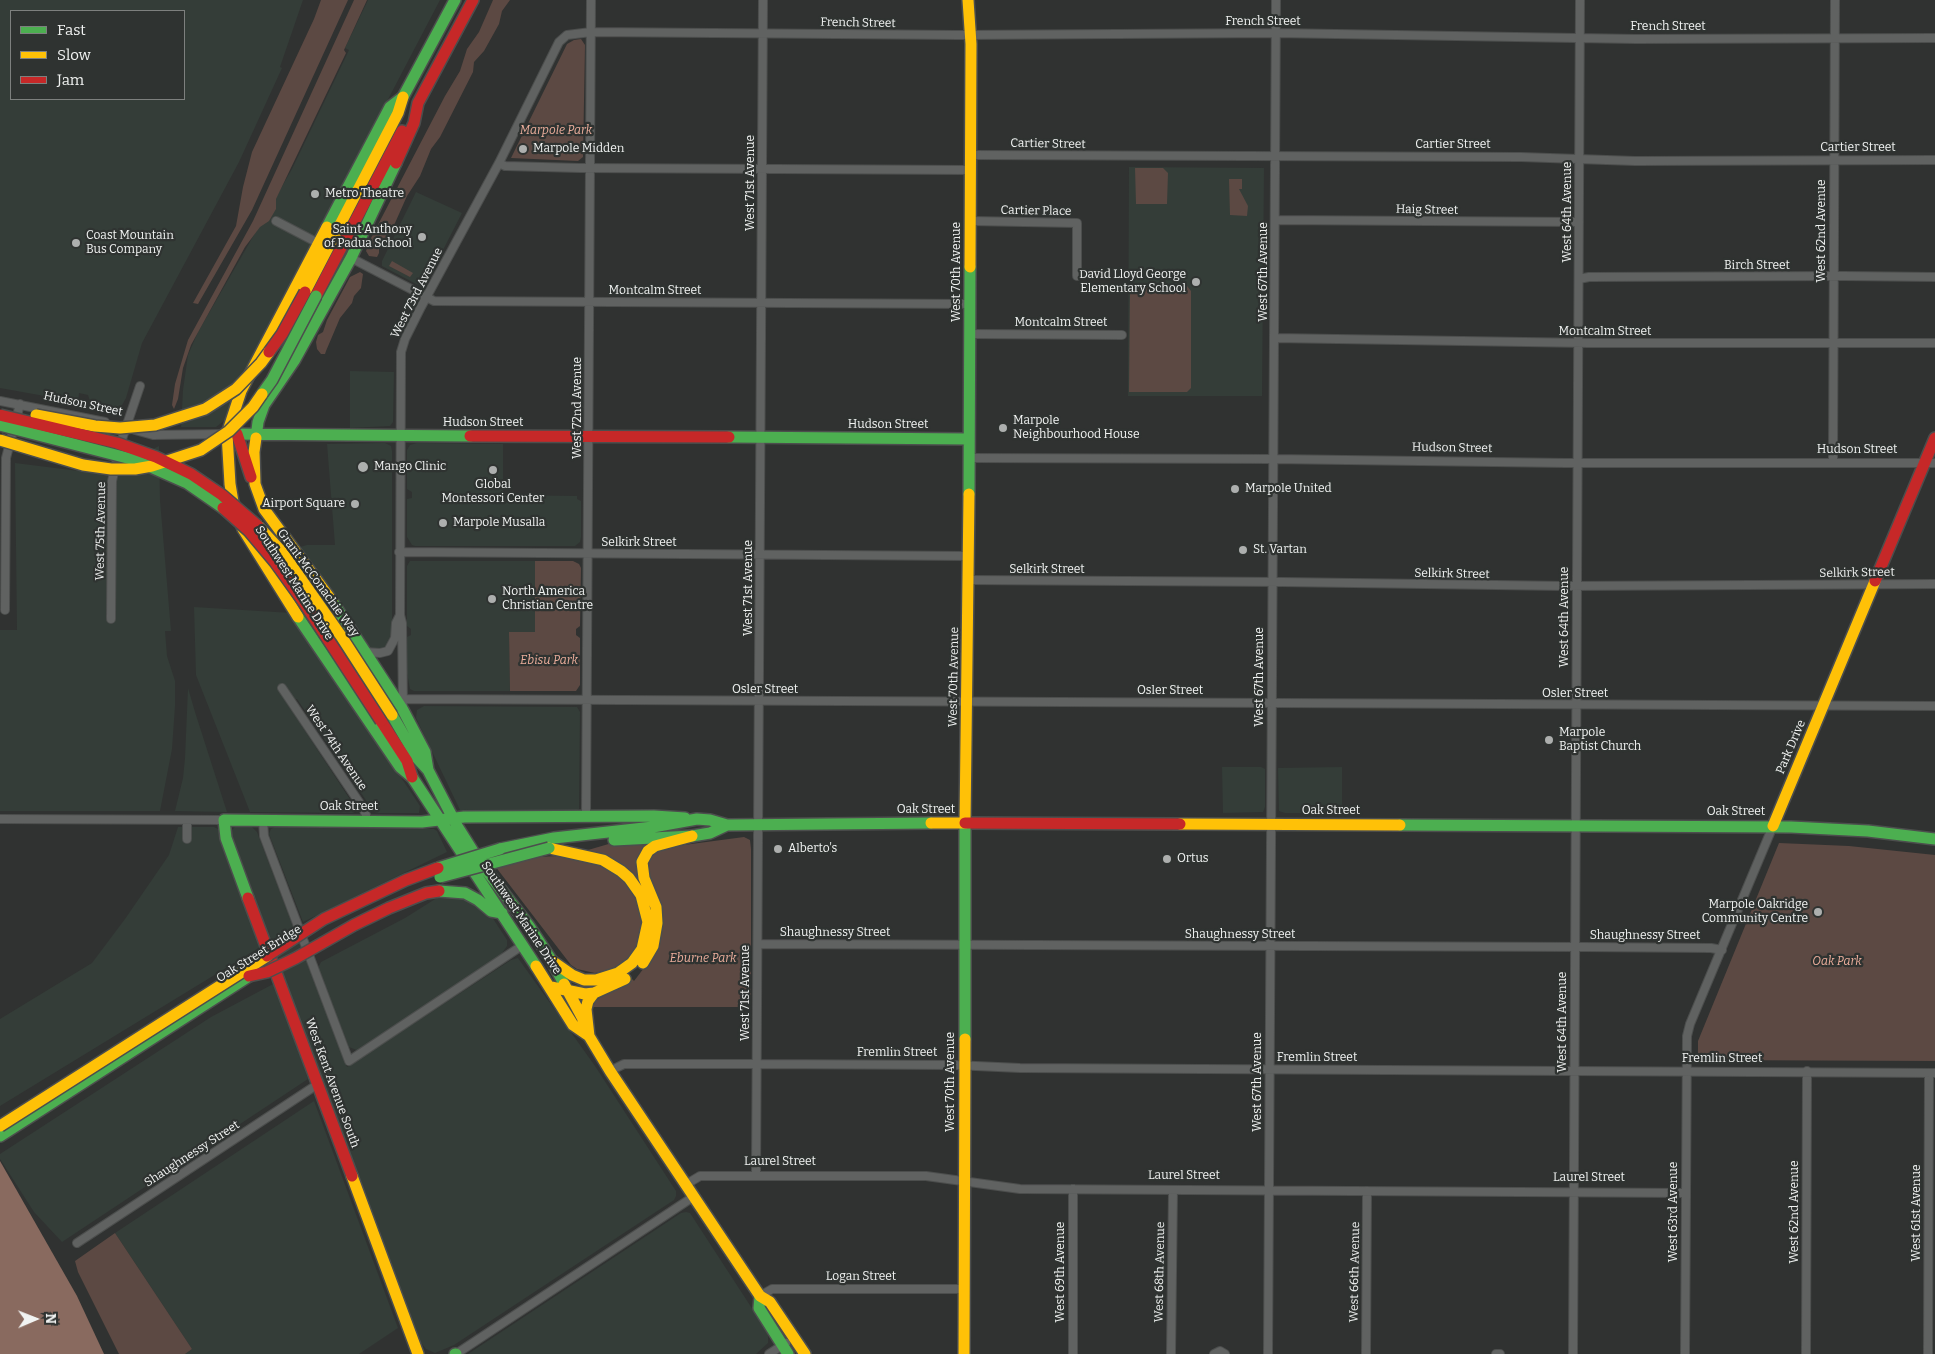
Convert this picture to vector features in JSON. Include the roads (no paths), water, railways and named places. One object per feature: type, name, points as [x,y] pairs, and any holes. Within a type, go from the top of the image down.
[{"type":"main road","name":"Southwest Marine Drive","points":[[455,0],[403,97],[390,108],[264,345],[231,418],[232,434],[227,456],[233,502],[243,529],[292,608],[400,767],[412,777],[574,1024],[589,1036]]},
{"type":"main road","name":"Southwest Marine Drive","points":[[473,0],[418,103],[414,123],[351,258],[294,361],[264,405],[258,422],[254,452],[255,484],[264,509],[275,526],[331,600],[365,652],[404,704],[425,752],[428,770],[453,819],[479,861],[529,926],[552,961],[569,992],[589,1036],[610,1071],[760,1296],[770,1302],[805,1354]]},
{"type":"main road","name":"West 70th Avenue","points":[[964,1354],[966,1066],[964,946],[971,220],[970,35],[968,0]]},
{"type":"main road","points":[[0,440],[82,465],[135,468],[152,466],[189,455],[201,450],[229,431],[253,407],[272,380],[311,294],[398,114],[403,97]]},
{"type":"main road","points":[[0,408],[95,426],[120,428],[155,425],[205,409],[220,400],[249,377],[272,349],[311,294],[418,103]]},
{"type":"main road","name":"Grant McConachie Way","points":[[0,415],[117,443],[138,450],[191,474],[222,495],[253,520],[282,552],[341,636],[392,715],[417,758],[428,770]]},
{"type":"main road","name":"Grant McConachie Way","points":[[0,425],[135,460],[187,483],[220,505],[249,531],[275,562],[303,601],[407,761],[412,777]]},
{"type":"main road","points":[[232,434],[255,484]]},
{"type":"main road","name":"Hudson Street","points":[[232,434],[969,439]]},
{"type":"main road","name":"Park Drive","points":[[1773,826],[1874,584],[1930,463],[1935,438]]},
{"type":"main road","name":"Oak Street","points":[[224,820],[366,821],[439,820],[464,817],[654,816],[710,820],[727,825],[965,823],[1773,826],[1868,830],[1935,839]]},
{"type":"main road","name":"Oak Street","points":[[554,846],[697,819]]},
{"type":"main road","name":"West Kent Avenue South","points":[[224,820],[226,838],[418,1354]]},
{"type":"main road","name":"Oak Street","points":[[554,846],[618,839],[692,836],[710,833],[727,825]]},
{"type":"main road","points":[[551,987],[569,992],[594,993],[629,977],[646,960],[654,946],[657,931],[657,914],[642,871],[642,862],[645,854],[656,846],[692,836]]},
{"type":"main road","points":[[552,961],[572,975],[584,980],[596,980],[618,973],[637,957],[645,940],[648,922],[641,895],[629,878],[621,871],[602,860],[554,846]]},
{"type":"main road","name":"Oak Street Bridge","points":[[0,1136],[249,976],[328,928],[409,888],[457,872],[554,846]]},
{"type":"main road","name":"Oak Street Bridge","points":[[0,1126],[324,919],[406,880],[454,862],[500,849],[554,846]]},
{"type":"main road","points":[[249,976],[267,972],[354,925],[389,908],[426,894],[454,890],[478,900],[491,911],[502,913]]},
{"type":"main road","points":[[589,1036],[586,1008],[588,1001],[594,993]]},
{"type":"main road","name":"Southwest Marine Drive","points":[[760,1296],[759,1308],[786,1349]]},
{"type":"street","name":"West 72nd Avenue","points":[[586,816],[591,0]]},
{"type":"street","name":"West 71st Avenue","points":[[756,1176],[763,0]]},
{"type":"street","name":"West 67th Avenue","points":[[1268,1354],[1276,0]]},
{"type":"street","name":"West 64th Avenue","points":[[1573,1354],[1580,0]]},
{"type":"street","name":"West 62nd Avenue","points":[[1833,463],[1832,344],[1835,0]]},
{"type":"street","name":"French Street","points":[[591,32],[970,35],[1276,33],[1636,39],[1935,38]]},
{"type":"street","name":"West 73rd Avenue","points":[[404,704],[399,552],[401,352],[426,297],[499,163],[559,42],[572,33],[591,32]]},
{"type":"street","name":"Cartier Street","points":[[971,154],[1275,155],[1627,161],[1935,160]]},
{"type":"street","points":[[499,163],[505,166],[590,168],[971,170]]},
{"type":"street","name":"Cartier Place","points":[[971,220],[1077,223],[1077,276]]},
{"type":"street","name":"Haig Street","points":[[1275,220],[1579,222]]},
{"type":"street","points":[[276,221],[318,243]]},
{"type":"street","name":"Montcalm Street","points":[[351,258],[434,301],[970,304]]},
{"type":"street","name":"Birch Street","points":[[1579,279],[1589,277],[1935,277]]},
{"type":"street","name":"Montcalm Street","points":[[970,334],[1122,334]]},
{"type":"street","name":"Montcalm Street","points":[[1274,338],[1578,343],[1832,344],[1935,342]]},
{"type":"street","points":[[264,345],[294,361]]},
{"type":"street","name":"West 75th Avenue","points":[[111,619],[112,481],[126,428],[140,386]]},
{"type":"street","name":"Hudson Street","points":[[0,400],[91,418],[153,435],[232,434]]},
{"type":"street","points":[[5,610],[6,458],[20,404]]},
{"type":"street","name":"Hudson Street","points":[[969,458],[1577,463],[1930,463]]},
{"type":"street","name":"Selkirk Street","points":[[399,552],[969,556]]},
{"type":"street","name":"Selkirk Street","points":[[969,580],[1577,586],[1935,584]]},
{"type":"street","name":"West 73rd Avenue","points":[[365,652],[380,653],[388,651],[396,638],[396,623],[400,616]]},
{"type":"street","name":"West 74th Avenue","points":[[282,688],[363,808],[366,821]]},
{"type":"street","name":"Osler Street","points":[[404,704],[587,700],[1935,706]]},
{"type":"street","name":"Oak Street","points":[[0,819],[224,820]]},
{"type":"street","points":[[187,820],[187,839]]},
{"type":"street","points":[[263,820],[264,836],[349,1061],[523,945]]},
{"type":"street","name":"Park Drive","points":[[1686,1071],[1686,1046],[1690,1024],[1773,826]]},
{"type":"street","name":"Shaughnessy Street","points":[[758,944],[1711,948],[1722,950]]},
{"type":"street","name":"Fremlin Street","points":[[610,1071],[624,1064],[757,1064],[1020,1068],[1932,1073]]},
{"type":"street","name":"West 63rd Avenue","points":[[1685,1354],[1686,1071]]},
{"type":"street","name":"West 62nd Avenue","points":[[1806,1354],[1807,1071]]},
{"type":"street","name":"West 61st Avenue","points":[[1928,1354],[1932,1073]]},
{"type":"street","name":"Shaughnessy Street","points":[[77,1243],[318,1084]]},
{"type":"street","name":"Laurel Street","points":[[685,1185],[698,1176],[926,1176],[1020,1189],[1686,1193]]},
{"type":"street","name":"West 69th Avenue","points":[[1073,1189],[1073,1354]]},
{"type":"street","name":"West 68th Avenue","points":[[1171,1354],[1172,1190]]},
{"type":"street","name":"West 66th Avenue","points":[[1366,1354],[1367,1191]]},
{"type":"street","points":[[456,1354],[693,1197]]},
{"type":"street","name":"Logan Street","points":[[760,1296],[772,1288],[965,1288]]},
{"type":"street","points":[[769,1354],[786,1349],[794,1337]]},
{"type":"street","points":[[1214,1354],[1220,1351],[1225,1354]]},
{"type":"place","name":"Marpole Midden","points":[[523,149]]},
{"type":"place","name":"Metro Theatre","points":[[315,194]]},
{"type":"place","name":"Saint Anthony of Padua School","points":[[422,237]]},
{"type":"place","name":"Coast Mountain Bus Company","points":[[76,243]]},
{"type":"place","name":"David Lloyd George Elementary School","points":[[1196,282]]},
{"type":"place","name":"Marpole Neighbourhood House","points":[[1003,428]]},
{"type":"place","name":"Mango Clinic","points":[[363,467]]},
{"type":"place","name":"Global Montessori Center","points":[[493,470]]},
{"type":"place","name":"Marpole United","points":[[1235,489]]},
{"type":"place","name":"Airport Square","points":[[355,504]]},
{"type":"place","name":"Marpole Musalla","points":[[443,523]]},
{"type":"place","name":"St. Vartan","points":[[1243,550]]},
{"type":"place","name":"North America Christian Centre","points":[[492,599]]},
{"type":"place","name":"Marpole Baptist Church","points":[[1549,740]]},
{"type":"place","name":"Alberto's","points":[[778,849]]},
{"type":"place","name":"Ortus","points":[[1167,859]]},
{"type":"place","name":"Marpole Oakridge Community Centre","points":[[1818,912]]},
{"type":"park label","name":"Marpole Park","points":[[556,131]]},
{"type":"park label","name":"Ebisu Park","points":[[549,661]]},
{"type":"park label","name":"Eburne Park","points":[[703,959]]},
{"type":"park label","name":"Oak Park","points":[[1837,962]]}]
